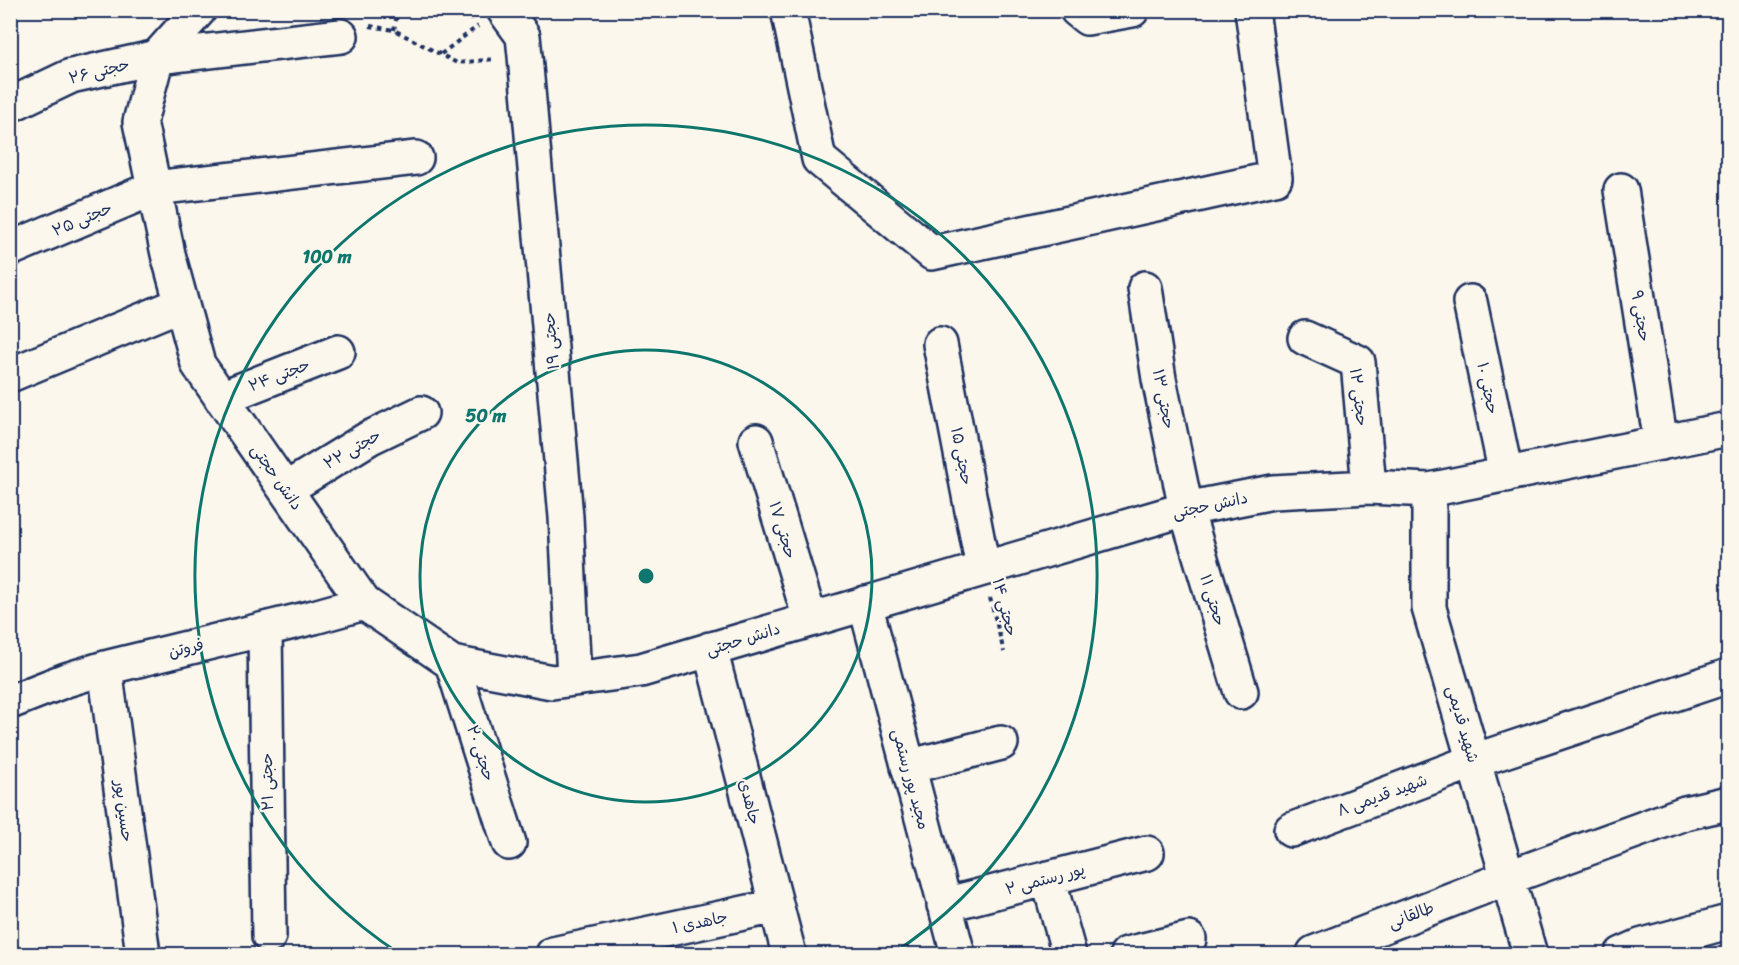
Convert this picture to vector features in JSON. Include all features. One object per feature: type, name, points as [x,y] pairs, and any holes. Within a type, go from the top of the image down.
[{"type":"street","points":[[157,57],[200,10]]},
{"type":"street","points":[[788,10],[819,159],[932,253],[1275,178],[1252,10]]},
{"type":"street","points":[[1077,10],[1087,18],[1132,10]]},
{"type":"street","name":"حجتی ۱۹","points":[[494,16],[523,36],[566,517],[574,679]]},
{"type":"street","name":"حجتی ۲۶","points":[[10,105],[71,76],[157,57],[342,36]]},
{"type":"street","name":"دانش حجتی","points":[[157,57],[140,122],[181,304],[198,364],[364,603],[452,663],[552,682],[641,670],[1186,509],[1272,492],[1369,487],[1429,490],[1728,429]]},
{"type":"street","name":"حجتی ۲۵","points":[[10,249],[154,188],[416,158]]},
{"type":"street","name":"حجتی ۹","points":[[1621,190],[1661,443]]},
{"type":"street","name":"حجتی ۱۳","points":[[1145,288],[1160,379],[1186,509]]},
{"type":"street","name":"حجتی ۱۰","points":[[1470,302],[1506,474]]},
{"type":"street","points":[[10,375],[181,304]]},
{"type":"street","name":"حجتی ۱۲","points":[[1305,338],[1358,362],[1369,487]]},
{"type":"street","name":"حجتی ۱۵","points":[[940,344],[983,568]]},
{"type":"street","name":"حجتی ۲۴","points":[[221,398],[338,352]]},
{"type":"street","name":"حجتی ۲۲","points":[[286,489],[369,438],[421,413]]},
{"type":"street","name":"حجتی ۱۷","points":[[756,441],[810,619]]},
{"type":"street","name":"شهید قدیمی","points":[[1429,490],[1429,608],[1530,954]]},
{"type":"street","name":"حجتی ۱۱","points":[[1186,509],[1241,692]]},
{"type":"street","name":"فروتن","points":[[10,702],[66,680],[105,668],[364,603]]},
{"type":"street","name":"مجید پور رستمی","points":[[864,603],[958,954]]},
{"type":"street","name":"حجتی ۲۱","points":[[265,629],[269,936]]},
{"type":"street","name":"جاهدی","points":[[710,649],[789,954]]},
{"type":"street","name":"حجتی ۲۰","points":[[452,663],[509,843]]},
{"type":"street","name":"حسین پور","points":[[105,668],[143,954]]},
{"type":"street","name":"شهید قدیمی ۸","points":[[1291,830],[1474,761],[1728,676]]},
{"type":"street","points":[[908,767],[1000,743]]},
{"type":"street","name":"طالقانی","points":[[1314,953],[1507,878],[1685,813],[1728,803]]},
{"type":"street","name":"پور رستمی ۲","points":[[944,905],[1147,853]]},
{"type":"street","points":[[1048,878],[1069,954]]},
{"type":"street","name":"جاهدی ۱","points":[[553,954],[776,906]]},
{"type":"street","points":[[1622,954],[1640,946],[1728,922]]},
{"type":"street","points":[[1127,954],[1189,939]]},
{"type":"path","points":[[393,30],[398,10]]},
{"type":"path","points":[[441,54],[494,16]]},
{"type":"path","name":"حجتی ۱۴","points":[[983,568],[1004,652]]}]
